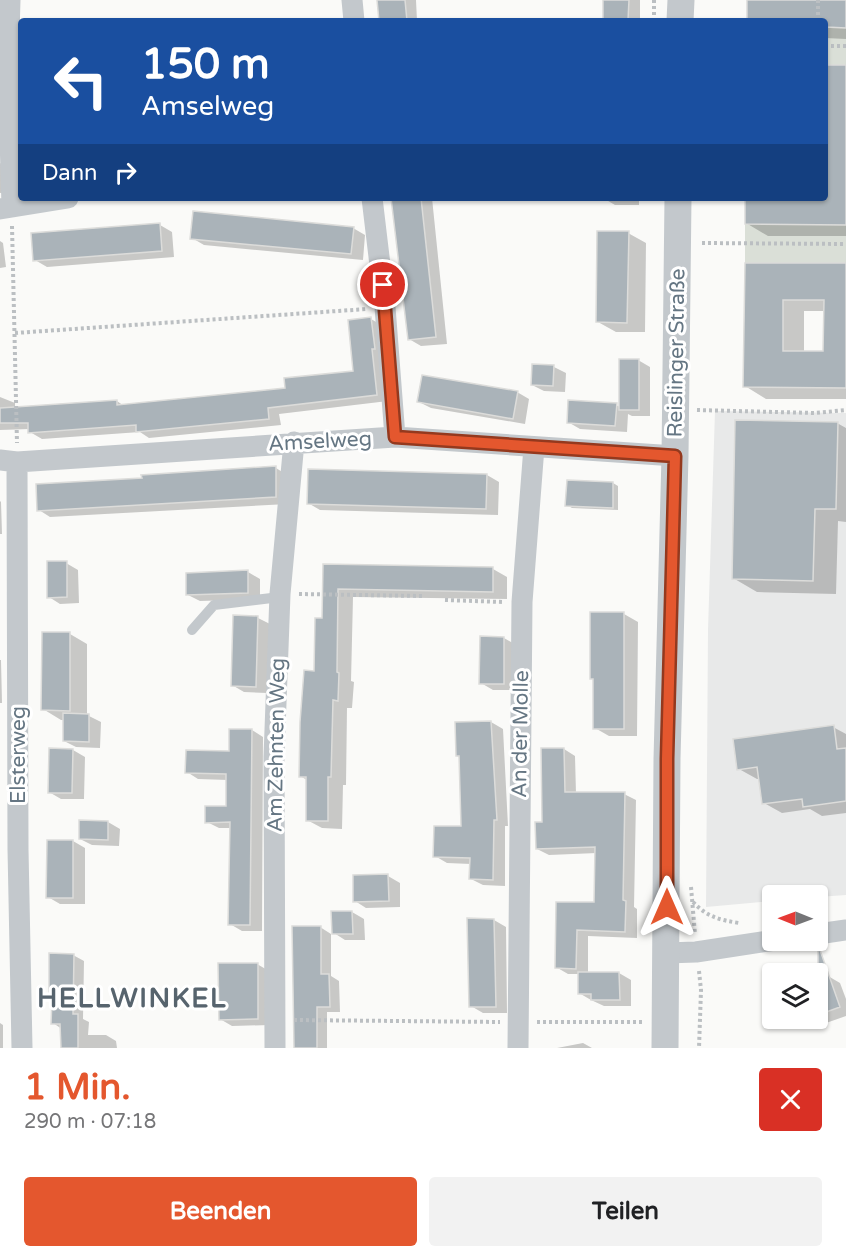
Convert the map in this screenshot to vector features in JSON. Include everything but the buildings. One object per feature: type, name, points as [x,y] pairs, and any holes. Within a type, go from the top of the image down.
[{"type":"street","points":[[10,0],[14,68],[6,208],[49,201]]},
{"type":"street","points":[[352,0],[354,18]]},
{"type":"street","points":[[680,18],[681,0]]},
{"type":"street","points":[[372,201],[386,307],[395,437]]},
{"type":"street","name":"Reislinger Straße","points":[[665,1048],[667,759],[675,456],[688,410],[678,201]]},
{"type":"street","name":"Amselweg","points":[[9,461],[395,437],[675,456]]},
{"type":"street","name":"Am Zehnten Weg","points":[[275,1048],[274,757],[280,596],[294,442]]},
{"type":"street","name":"An der Molle","points":[[518,1048],[522,602],[534,447]]},
{"type":"street","name":"Elsterweg","points":[[9,461],[22,1048]]},
{"type":"street","points":[[828,933],[846,930]]},
{"type":"street","points":[[666,953],[696,952],[762,942]]},
{"type":"lane","points":[[192,630],[214,605],[280,596]]},
{"type":"path","points":[[654,0],[654,18]]},
{"type":"path","points":[[818,0],[818,18]]},
{"type":"path","points":[[828,46],[846,46]]},
{"type":"path","points":[[6,208],[15,333],[9,461]]},
{"type":"path","points":[[702,232],[702,243],[846,244]]},
{"type":"path","points":[[15,333],[386,307]]},
{"type":"path","points":[[688,410],[701,398]]},
{"type":"path","points":[[688,410],[815,413],[846,410]]},
{"type":"path","points":[[688,410],[701,420]]},
{"type":"path","points":[[280,596],[422,596]]},
{"type":"path","points":[[445,600],[522,602]]},
{"type":"path","points":[[691,881],[701,990],[699,1048]]},
{"type":"path","points":[[692,902],[716,920],[740,923]]},
{"type":"path","points":[[274,1020],[645,1022]]},
{"type":"shaded area","points":[[828,27],[846,28],[846,65],[828,65]]},
{"type":"shaded area","points":[[745,224],[846,225],[846,263],[745,263]]},
{"type":"shaded area","points":[[715,411],[846,413],[846,895],[828,896],[828,885],[762,885],[762,902],[706,907],[708,630]]},
{"type":"district","name":"HELLWINKEL","points":[[132,998]]},
{"type":"route","points":[[383,285],[395,437],[675,456],[667,759],[667,907]]}]
